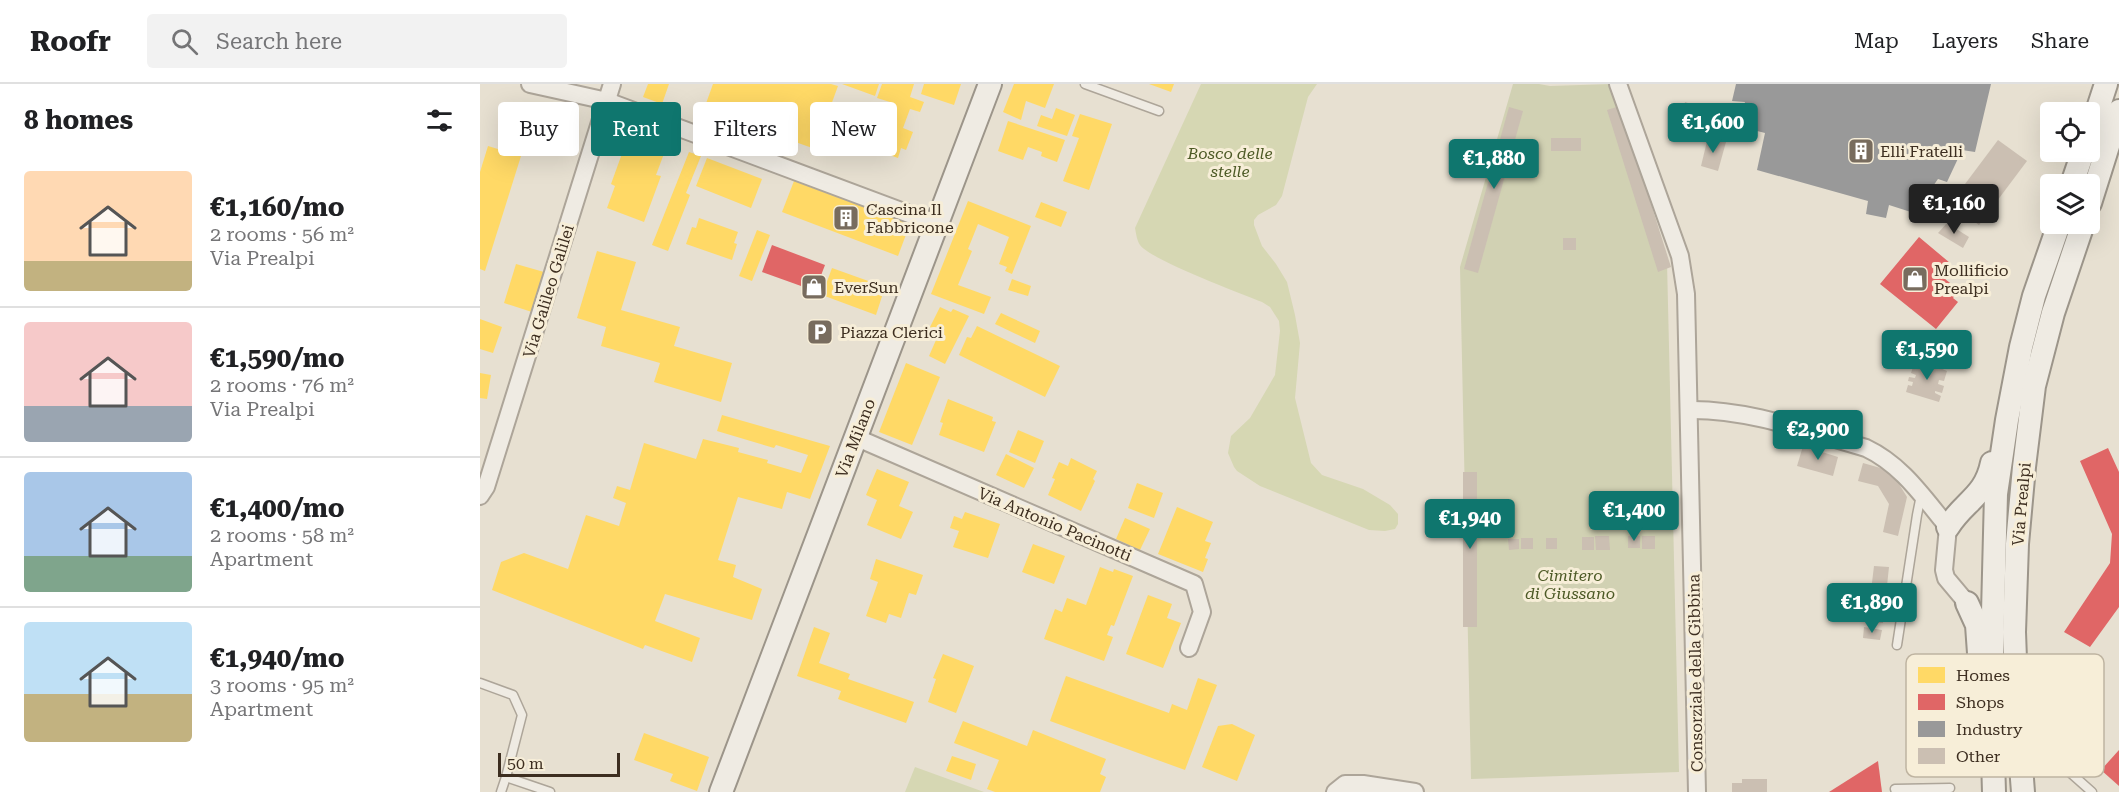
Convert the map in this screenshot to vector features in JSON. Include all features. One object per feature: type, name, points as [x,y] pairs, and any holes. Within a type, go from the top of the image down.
[{"type":"main road","name":"Via Milano","points":[[721,792],[990,84]]},
{"type":"main road","points":[[2100,102],[2106,84]]},
{"type":"main road","points":[[2099,174],[2119,111]]},
{"type":"main road","name":"Via Prealpi","points":[[1992,654],[1996,494],[2007,420],[2029,317],[2056,234]]},
{"type":"main road","name":"Via Prealpi","points":[[2015,654],[2017,544],[2034,386],[2053,313],[2080,234]]},
{"type":"main road","points":[[1948,527],[1986,483],[1996,443],[2007,420]]},
{"type":"main road","points":[[1967,603],[1977,624],[1979,654]]},
{"type":"main road","name":"Via Prealpi","points":[[1994,777],[1995,792]]},
{"type":"main road","name":"Via Prealpi","points":[[2022,777],[2023,792]]},
{"type":"street","points":[[530,84],[607,101],[936,224]]},
{"type":"street","name":"Via Galileo Galilei","points":[[480,496],[486,487],[612,84]]},
{"type":"street","name":"Consorziale della Gibbina","points":[[1618,84],[1680,256],[1686,294],[1697,792]]},
{"type":"street","points":[[1689,410],[1711,409],[1737,413],[1866,448],[1882,455],[1922,495],[1948,527],[1944,570],[1946,578],[1967,603]]},
{"type":"street","name":"Via Antonio Pacinotti","points":[[855,437],[1194,584],[1202,612],[1189,648]]},
{"type":"street","points":[[1335,792],[1345,784],[1363,784],[1416,792]]},
{"type":"lane","points":[[1084,84],[1159,111]]},
{"type":"lane","points":[[1897,645],[1922,495]]},
{"type":"lane","points":[[480,683],[513,695],[522,715],[507,777],[501,792]]},
{"type":"lane","points":[[507,777],[550,792]]},
{"type":"lane","points":[[2075,777],[2092,792]]},
{"type":"lane","points":[[1896,792],[1895,789],[1950,788]]},
{"type":"green space","name":"Bosco delle stelle","points":[[1201,84],[1317,84],[1308,97],[1282,196],[1276,205],[1258,215],[1254,220],[1254,225],[1262,246],[1287,282],[1295,315],[1300,343],[1295,398],[1311,463],[1322,475],[1363,489],[1390,505],[1398,514],[1398,524],[1395,529],[1369,530],[1260,486],[1234,467],[1228,453],[1231,436],[1250,418],[1275,375],[1279,321],[1270,307],[1262,302],[1178,267],[1147,251],[1140,245],[1135,228]]},
{"type":"green space","name":"Cimitero di Giussano","points":[[1513,84],[1550,86],[1611,84],[1667,262],[1679,772],[1471,779],[1460,267]]},
{"type":"green space","points":[[915,767],[984,792],[905,792]]},
{"type":"building: Homes","points":[[648,84],[669,84],[663,102],[643,97]]},
{"type":"building: Homes","points":[[713,84],[831,84],[838,86],[832,102],[810,102],[810,147],[798,143],[798,102],[707,102]]},
{"type":"building: Homes","points":[[842,84],[879,84],[875,96]]},
{"type":"building: Homes","points":[[882,84],[914,84],[910,97],[924,102],[920,112],[910,109],[903,128],[913,132],[906,150],[901,148],[898,158],[892,156],[897,156],[897,102],[877,98]]},
{"type":"building: Homes","points":[[924,84],[961,84],[954,105],[921,94]]},
{"type":"building: Homes","points":[[1014,84],[1054,84],[1045,108],[1026,101],[1021,120],[1003,112]]},
{"type":"building: Homes","points":[[1149,84],[1174,84],[1171,92]]},
{"type":"building: Homes","points":[[1056,108],[1075,115],[1067,136],[1037,126],[1041,115],[1052,119]]},
{"type":"building: Homes","points":[[1080,114],[1112,124],[1089,190],[1063,181],[1079,138],[1072,136]]},
{"type":"building: Homes","points":[[1008,121],[1065,140],[1057,162],[1041,156],[1042,152],[1028,147],[1023,160],[998,151]]},
{"type":"building: Homes","points":[[488,146],[498,149],[498,156],[521,156],[485,271],[480,269],[480,172]]},
{"type":"building: Homes","points":[[689,152],[693,153],[693,156],[701,156],[686,193],[690,195],[668,251],[652,245]]},
{"type":"building: Homes","points":[[621,156],[663,156],[656,175],[661,176],[644,222],[607,208],[615,186],[611,184]]},
{"type":"building: Homes","points":[[707,158],[762,179],[751,208],[696,186]]},
{"type":"building: Homes","name":"Cascina Il Fabbricone","points":[[794,181],[910,224],[898,256],[782,212]]},
{"type":"building: Homes","points":[[968,201],[1031,226],[1012,274],[1005,271],[1007,267],[999,264],[1009,237],[978,224],[968,249],[972,251],[958,285],[991,297],[984,314],[931,294]]},
{"type":"building: Homes","points":[[1041,202],[1067,212],[1061,227],[1035,217]]},
{"type":"building: Homes","points":[[699,218],[738,232],[732,260],[686,244],[692,227],[696,228]]},
{"type":"building: Homes","points":[[757,230],[770,235],[752,281],[739,276]]},
{"type":"building: Homes","points":[[597,251],[636,262],[621,310],[680,327],[674,346],[732,363],[721,402],[654,382],[660,363],[601,346],[606,327],[577,318]]},
{"type":"building: Homes","points":[[516,264],[544,272],[532,312],[504,303]]},
{"type":"building: Homes","name":"Cascina Il Fabbricone","points":[[832,268],[885,287],[876,315],[822,295]]},
{"type":"building: Homes","points":[[1012,279],[1031,286],[1028,296],[1008,290]]},
{"type":"building: Homes","points":[[940,307],[951,312],[953,309],[969,316],[945,364],[929,356],[936,340],[926,335]]},
{"type":"building: Homes","points":[[1001,313],[1040,331],[1035,343],[995,324]]},
{"type":"building: Homes","points":[[480,319],[502,327],[493,353],[480,349]]},
{"type":"building: Homes","points":[[977,326],[1060,366],[1045,397],[959,355],[967,337],[971,338]]},
{"type":"building: Homes","points":[[906,363],[940,377],[912,445],[879,432]]},
{"type":"building: Homes","points":[[480,373],[491,375],[487,399],[480,398]]},
{"type":"building: Homes","points":[[948,399],[993,417],[992,421],[996,422],[984,452],[939,435],[943,423],[940,422]]},
{"type":"building: Homes","points":[[722,415],[830,446],[810,499],[787,492],[782,509],[738,497],[718,560],[736,565],[733,577],[762,589],[752,620],[665,594],[655,621],[700,638],[692,662],[645,645],[643,649],[492,590],[501,562],[524,553],[568,569],[586,515],[619,526],[626,503],[613,498],[617,486],[630,490],[644,443],[696,459],[703,439],[739,448],[738,452],[768,460],[767,463],[801,473],[808,455],[776,445],[774,448],[717,431]]},
{"type":"building: Homes","points":[[1018,430],[1044,441],[1035,463],[1009,452]]},
{"type":"building: Homes","points":[[1006,454],[1034,468],[1024,488],[996,475]]},
{"type":"building: Homes","points":[[1071,458],[1097,471],[1093,479],[1095,481],[1081,511],[1048,495],[1059,462],[1068,466]]},
{"type":"building: Homes","points":[[877,469],[909,482],[899,506],[913,512],[901,539],[867,525],[877,500],[866,495]]},
{"type":"building: Homes","points":[[1137,483],[1163,493],[1154,518],[1128,508]]},
{"type":"building: Homes","points":[[1177,507],[1213,522],[1205,541],[1211,543],[1203,572],[1158,554]]},
{"type":"building: Homes","points":[[965,512],[1000,524],[988,558],[953,547],[959,531],[950,528],[954,516],[962,519]]},
{"type":"building: Homes","points":[[1125,518],[1150,529],[1140,550],[1116,539]]},
{"type":"building: Homes","points":[[1033,544],[1065,556],[1054,584],[1022,572]]},
{"type":"building: Homes","points":[[876,559],[923,575],[916,595],[909,593],[901,618],[889,614],[886,623],[866,616],[878,582],[870,579]]},
{"type":"building: Homes","points":[[1100,567],[1133,576],[1114,626],[1111,625],[1107,635],[1113,637],[1104,661],[1044,639],[1055,609],[1062,612],[1067,598],[1086,605]]},
{"type":"building: Homes","points":[[1148,595],[1172,604],[1167,618],[1181,623],[1163,668],[1126,654]]},
{"type":"building: Homes","points":[[814,627],[830,633],[819,663],[850,674],[848,679],[914,702],[906,723],[838,699],[841,691],[797,676]]},
{"type":"building: Homes","points":[[943,654],[974,666],[956,713],[928,702],[936,679],[933,678]]},
{"type":"building: Homes","points":[[1066,676],[1169,713],[1172,704],[1187,710],[1198,678],[1217,685],[1185,770],[1050,721]]},
{"type":"building: Homes","points":[[963,721],[1027,746],[1033,730],[1106,759],[1100,774],[1106,777],[1100,792],[995,792],[987,789],[999,760],[954,743]]},
{"type":"building: Homes","points":[[1232,724],[1255,735],[1237,781],[1202,767],[1218,726]]},
{"type":"building: Homes","points":[[644,733],[709,757],[697,791],[670,781],[673,774],[634,760]]},
{"type":"building: Homes","points":[[952,756],[976,764],[971,780],[946,771]]},
{"type":"building: Shops","name":"Mollificio Prealpi","points":[[1919,237],[1950,263],[1940,275],[1959,290],[1953,298],[1958,302],[1936,329],[1880,284]]},
{"type":"building: Shops","points":[[772,245],[825,265],[815,291],[762,272]]},
{"type":"building: Shops","points":[[2108,448],[2119,472],[2119,607],[2090,647],[2064,632],[2110,563],[2112,534],[2080,461]]},
{"type":"building: Shops","points":[[2119,750],[2119,786],[2104,773],[2104,767]]},
{"type":"building: Shops","points":[[1878,761],[1882,792],[1829,792]]},
{"type":"building: Industry","name":"Elli Fratelli","points":[[1736,84],[1991,84],[1975,152],[1962,150],[1947,182],[1938,179],[1914,213],[1889,205],[1886,218],[1866,214],[1868,201],[1757,170],[1765,133],[1738,126],[1745,102],[1732,101]]},
{"type":"building: Other","points":[[1685,102],[1688,103],[1687,105],[1714,110],[1713,113],[1716,114],[1714,126],[1672,118],[1673,105],[1684,106]]},
{"type":"building: Other","points":[[1620,106],[1671,267],[1658,272],[1607,110]]},
{"type":"building: Other","points":[[1509,107],[1523,111],[1478,273],[1464,269]]},
{"type":"building: Other","points":[[1708,137],[1726,142],[1718,171],[1701,166]]},
{"type":"building: Other","points":[[1551,138],[1581,138],[1581,151],[1551,151]]},
{"type":"building: Other","points":[[1998,140],[2027,161],[1979,225],[1950,204]]},
{"type":"building: Other","points":[[1947,223],[1969,237],[1963,248],[1938,233]]},
{"type":"building: Other","points":[[1563,238],[1576,238],[1576,250],[1563,250]]},
{"type":"building: Other","points":[[1916,358],[1947,371],[1944,381],[1939,380],[1938,384],[1944,386],[1942,393],[1935,391],[1941,396],[1939,402],[1906,392],[1908,385],[1912,386],[1913,382],[1908,381],[1909,377],[1915,378],[1916,375],[1911,373]]},
{"type":"building: Other","points":[[1803,446],[1838,457],[1833,476],[1797,466]]},
{"type":"building: Other","points":[[1863,463],[1891,471],[1907,497],[1898,536],[1883,532],[1889,504],[1878,486],[1858,481]]},
{"type":"building: Other","points":[[1463,472],[1477,472],[1477,627],[1463,627]]},
{"type":"building: Other","points":[[1595,536],[1609,536],[1610,550],[1596,550]]},
{"type":"building: Other","points":[[1628,536],[1640,536],[1640,548],[1628,548]]},
{"type":"building: Other","points":[[1642,536],[1655,536],[1655,549],[1642,549]]},
{"type":"building: Other","points":[[1582,537],[1594,537],[1594,550],[1582,550]]},
{"type":"building: Other","points":[[1521,538],[1533,538],[1533,549],[1521,549]]},
{"type":"building: Other","points":[[1546,538],[1557,538],[1557,549],[1546,549]]},
{"type":"building: Other","points":[[1508,539],[1519,539],[1519,549],[1509,550]]},
{"type":"building: Other","points":[[1874,566],[1889,567],[1883,623],[1860,621],[1862,598],[1870,599]]},
{"type":"building: Other","points":[[1864,627],[1882,630],[1880,640],[1863,638]]},
{"type":"building: Other","points":[[1742,779],[1767,779],[1767,792],[1732,792],[1732,783],[1742,783]]},
{"type":"place","name":"Elli Fratelli","points":[[1861,151]]},
{"type":"place","name":"Cascina Il Fabbricone","points":[[846,218]]},
{"type":"place","name":"Mollificio Prealpi","points":[[1915,279]]},
{"type":"place","name":"EverSun","points":[[814,287]]},
{"type":"place","name":"Piazza Clerici","points":[[820,332]]}]
